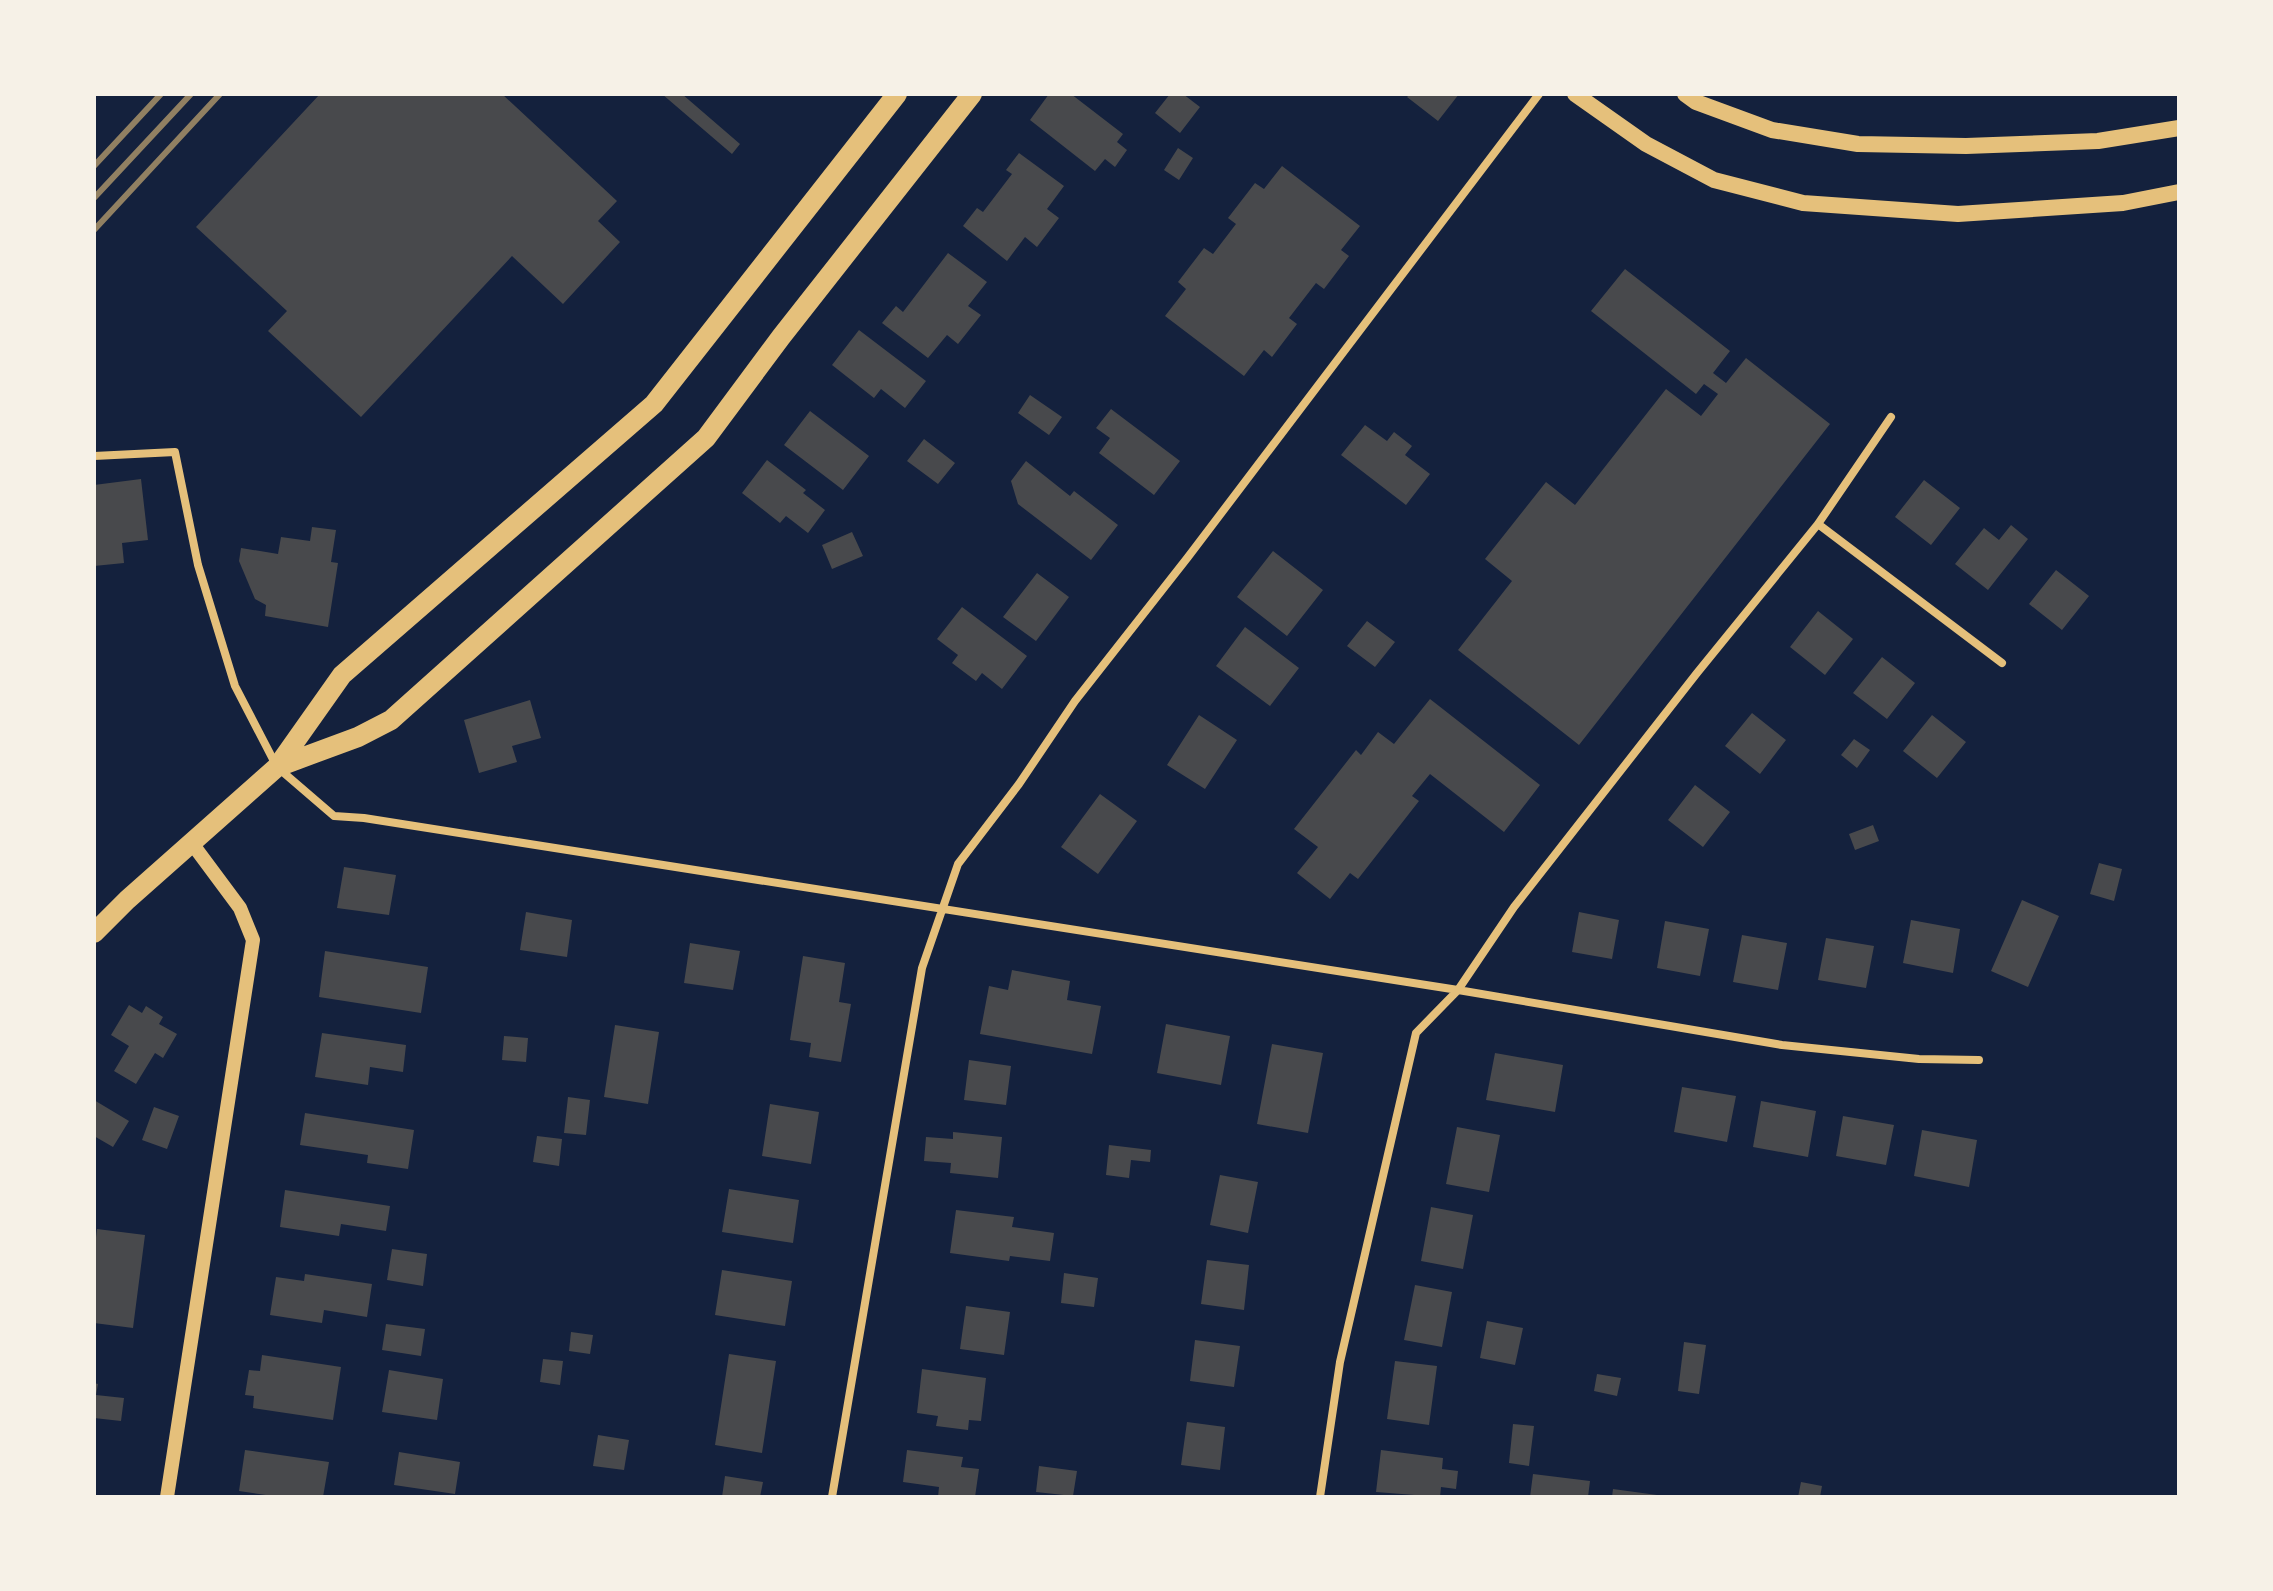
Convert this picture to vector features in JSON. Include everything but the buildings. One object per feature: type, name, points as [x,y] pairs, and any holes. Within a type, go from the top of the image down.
[{"type":"main road","points":[[94,933],[277,767],[342,675],[654,404],[897,94]]},
{"type":"main road","points":[[277,767],[358,737],[391,720],[706,438],[781,337],[972,94]]},
{"type":"main road","points":[[1575,94],[1646,144],[1714,180],[1803,203],[1958,214],[2123,203],[2179,192]]},
{"type":"main road","points":[[1685,94],[1696,102],[1772,130],[1858,144],[1966,146],[2098,141],[2179,128]]},
{"type":"street","points":[[832,1497],[922,968],[958,864],[1019,784],[1075,701],[1539,94]]},
{"type":"street","points":[[1320,1497],[1340,1362],[1416,1033],[1458,990],[1514,907],[1818,524],[1891,417]]},
{"type":"street","points":[[94,456],[175,452],[198,565],[235,686],[277,767],[334,816],[379,820],[1458,990],[1782,1045],[1919,1059],[1979,1060]]},
{"type":"street","points":[[1818,524],[2002,663]]},
{"type":"street","points":[[167,1497],[253,940],[240,908],[191,842]]},
{"type":"railway","points":[[94,166],[161,94]]},
{"type":"railway","points":[[94,198],[191,94]]},
{"type":"railway","points":[[94,230],[220,94]]}]
